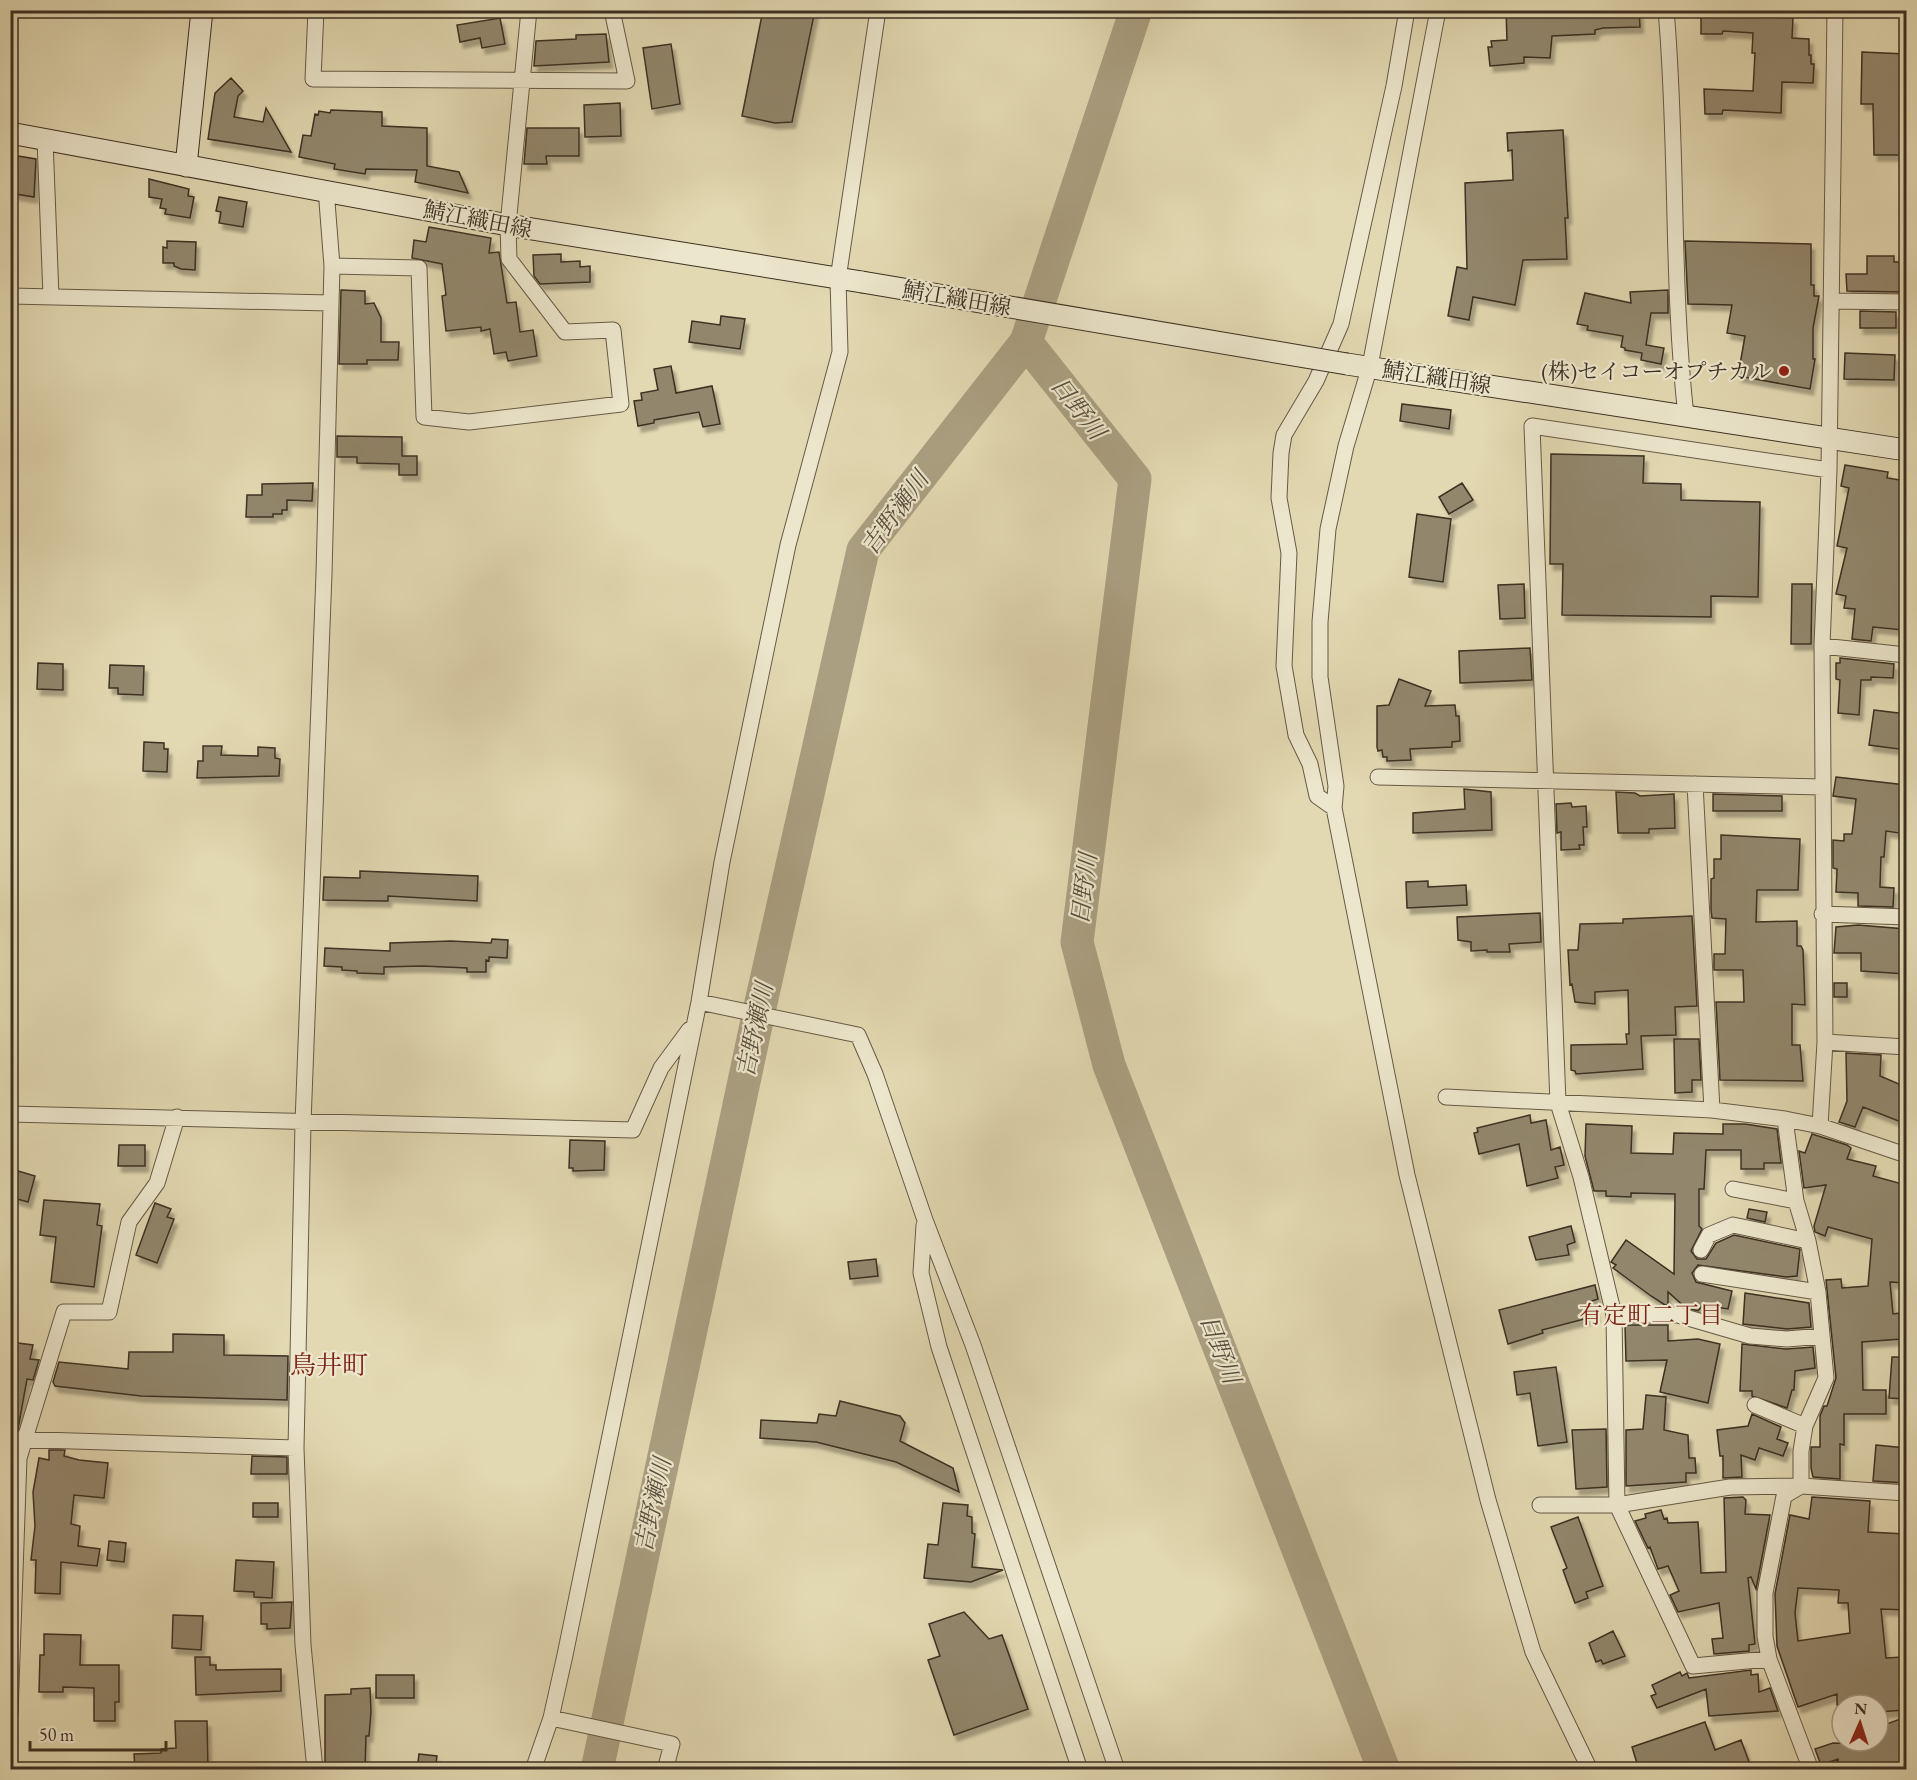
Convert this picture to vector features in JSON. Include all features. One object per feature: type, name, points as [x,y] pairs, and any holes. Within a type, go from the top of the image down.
[{"type":"main road","points":[[186,166],[202,10]]},
{"type":"main road","name":"鯖江織田線","points":[[10,133],[326,189],[508,225],[1347,364],[1906,450]]},
{"type":"street","points":[[316,10],[313,80],[627,81],[612,10]]},
{"type":"street","points":[[332,266],[419,268],[424,417],[469,422],[621,404],[613,330],[565,332],[509,259],[508,225],[520,79],[529,10]]},
{"type":"street","points":[[533,1770],[551,1718],[699,1002],[722,862],[788,545],[840,352],[838,279],[878,10]]},
{"type":"street","points":[[1334,808],[1317,796],[1310,764],[1296,735],[1284,666],[1289,553],[1279,498],[1281,453],[1284,435],[1316,381],[1341,324],[1394,86],[1407,10]]},
{"type":"street","points":[[1438,10],[1370,366],[1333,500],[1320,622],[1320,677],[1336,786],[1334,808],[1407,1175],[1488,1500],[1533,1652],[1590,1770]]},
{"type":"street","points":[[1666,10],[1671,70],[1680,363],[1686,416]]},
{"type":"street","points":[[1820,1126],[1825,1042],[1822,914],[1822,646],[1830,437],[1835,10]]},
{"type":"street","points":[[45,139],[51,297]]},
{"type":"street","points":[[315,1770],[303,1645],[296,1448],[303,1123],[324,574],[332,266],[326,189]]},
{"type":"street","points":[[10,296],[330,303]]},
{"type":"street","points":[[1831,301],[1906,302]]},
{"type":"street","points":[[1769,1659],[1693,1666],[1617,1505],[1614,1315],[1581,1177],[1558,1103],[1532,426],[1829,470]]},
{"type":"street","points":[[1822,646],[1906,655]]},
{"type":"street","points":[[1378,777],[1822,787]]},
{"type":"street","points":[[1695,784],[1712,1110]]},
{"type":"street","points":[[1822,914],[1906,917]]},
{"type":"street","points":[[699,1002],[858,1035],[875,1074],[925,1220],[973,1345],[1117,1770]]},
{"type":"street","points":[[10,1114],[633,1130],[661,1068],[692,1027]]},
{"type":"street","points":[[1825,1042],[1906,1047]]},
{"type":"street","points":[[1446,1097],[1712,1110],[1785,1119],[1820,1126],[1906,1155]]},
{"type":"street","points":[[10,1714],[19,1458],[27,1439],[64,1312],[109,1311],[129,1222],[157,1183],[177,1117]]},
{"type":"street","points":[[1785,1119],[1796,1201],[1808,1241],[1818,1292],[1826,1378],[1805,1426],[1801,1451],[1801,1486]]},
{"type":"street","points":[[1733,1189],[1796,1201]]},
{"type":"street","points":[[925,1220],[921,1273],[939,1347],[1080,1770]]},
{"type":"street","points":[[1701,1250],[1708,1235],[1733,1226],[1808,1241]]},
{"type":"street","points":[[1702,1274],[1818,1292]]},
{"type":"street","points":[[1614,1315],[1678,1315],[1750,1336],[1787,1339],[1822,1336]]},
{"type":"street","points":[[1755,1405],[1805,1426]]},
{"type":"street","points":[[10,1439],[296,1448]]},
{"type":"street","points":[[1801,1486],[1784,1496],[1765,1593],[1765,1636],[1769,1659],[1811,1770]]},
{"type":"street","points":[[1540,1505],[1617,1505],[1730,1487],[1801,1486],[1906,1493]]},
{"type":"street","points":[[551,1718],[672,1744],[665,1770]]},
{"type":"building","points":[[763,10],[815,10],[792,122],[775,123],[742,116]]},
{"type":"building","points":[[1506,10],[1639,10],[1640,27],[1603,28],[1595,30],[1595,34],[1552,36],[1550,58],[1524,57],[1524,63],[1490,66],[1488,47],[1492,47],[1491,41],[1507,40]]},
{"type":"building","points":[[1701,10],[1774,10],[1774,17],[1793,18],[1792,38],[1809,39],[1809,55],[1811,55],[1811,64],[1814,64],[1813,83],[1782,82],[1781,113],[1723,110],[1722,114],[1705,114],[1704,89],[1753,91],[1755,53],[1752,53],[1753,33],[1723,31],[1722,34],[1701,34]]},
{"type":"building","points":[[500,18],[505,44],[482,48],[480,38],[460,42],[457,25]]},
{"type":"building","points":[[606,34],[609,62],[534,66],[536,41],[576,39],[576,35]]},
{"type":"building","points":[[671,44],[680,104],[652,109],[643,48]]},
{"type":"building","points":[[1862,52],[1906,54],[1906,155],[1874,155],[1873,104],[1861,104]]},
{"type":"building","points":[[231,78],[243,91],[238,96],[234,117],[263,122],[266,108],[291,152],[208,139],[215,93]]},
{"type":"building","points":[[620,103],[621,136],[585,137],[584,105]]},
{"type":"building","points":[[331,110],[382,112],[382,126],[427,128],[427,166],[459,172],[468,193],[415,182],[417,170],[366,169],[365,174],[334,169],[335,164],[299,157],[303,135],[311,136],[315,114],[318,115],[319,111],[330,113]]},
{"type":"building","points":[[527,128],[579,128],[579,156],[546,156],[547,164],[524,164]]},
{"type":"building","points":[[1563,130],[1568,218],[1565,218],[1567,259],[1523,260],[1515,305],[1473,297],[1469,320],[1448,316],[1457,267],[1467,269],[1465,183],[1513,180],[1512,150],[1508,151],[1507,133]]},
{"type":"building","points":[[18,156],[36,159],[34,197],[10,193],[10,173],[15,174]]},
{"type":"building","points":[[149,179],[189,189],[188,196],[194,197],[190,218],[165,214],[166,209],[160,208],[162,199],[149,197]]},
{"type":"building","points":[[219,197],[247,202],[243,227],[219,223],[221,212],[216,211]]},
{"type":"building","points":[[429,227],[491,238],[489,253],[499,252],[507,303],[516,302],[520,332],[533,330],[537,356],[508,361],[506,352],[494,354],[490,329],[481,331],[481,327],[446,331],[442,296],[446,295],[442,264],[412,258],[414,240],[426,242]]},
{"type":"building","points":[[167,241],[196,242],[195,270],[181,269],[174,266],[174,263],[163,263],[163,247],[167,248]]},
{"type":"building","points":[[1685,241],[1811,244],[1811,285],[1814,285],[1814,296],[1819,296],[1813,328],[1813,359],[1815,359],[1810,389],[1738,376],[1745,336],[1727,333],[1732,305],[1688,304]]},
{"type":"building","points":[[561,254],[561,262],[580,261],[580,267],[590,266],[590,282],[540,284],[534,276],[533,255]]},
{"type":"building","points":[[1867,256],[1894,256],[1894,262],[1902,262],[1902,292],[1847,291],[1846,274],[1867,274]]},
{"type":"building","points":[[341,290],[365,291],[365,304],[374,303],[381,318],[381,342],[399,342],[398,360],[367,360],[367,364],[339,364]]},
{"type":"building","points":[[1668,290],[1668,313],[1651,313],[1646,345],[1664,348],[1661,364],[1641,360],[1642,353],[1625,350],[1621,347],[1623,336],[1587,330],[1588,326],[1577,324],[1585,293],[1631,303],[1630,292]]},
{"type":"building","points":[[1860,311],[1896,312],[1896,328],[1860,328]]},
{"type":"building","points":[[721,316],[745,319],[740,349],[689,342],[692,321],[720,325]]},
{"type":"building","points":[[1845,353],[1895,355],[1894,380],[1844,379]]},
{"type":"building","points":[[671,366],[676,393],[712,386],[720,424],[703,427],[699,412],[654,420],[654,423],[638,426],[634,401],[642,400],[641,393],[658,390],[654,369]]},
{"type":"building","points":[[1402,404],[1451,410],[1449,429],[1400,421]]},
{"type":"building","points":[[337,436],[402,437],[402,456],[417,456],[417,475],[399,475],[399,464],[357,463],[357,457],[337,457]]},
{"type":"building","points":[[1551,454],[1644,456],[1643,483],[1681,484],[1681,500],[1760,502],[1758,597],[1711,596],[1711,617],[1562,615],[1563,564],[1550,564]]},
{"type":"building","points":[[1845,465],[1888,472],[1887,478],[1906,481],[1906,601],[1903,630],[1873,627],[1871,641],[1852,639],[1855,609],[1844,608],[1846,596],[1836,594],[1847,548],[1837,546],[1849,488],[1841,486]]},
{"type":"building","points":[[313,483],[312,501],[287,500],[287,510],[282,510],[282,514],[273,514],[273,517],[246,517],[247,495],[262,495],[262,484]]},
{"type":"building","points":[[1462,483],[1473,500],[1449,514],[1439,497]]},
{"type":"building","points":[[1417,514],[1451,519],[1443,582],[1409,577]]},
{"type":"building","points":[[1524,584],[1525,618],[1500,619],[1498,585]]},
{"type":"building","points":[[1792,584],[1812,584],[1811,644],[1791,644]]},
{"type":"building","points":[[1530,648],[1532,680],[1460,683],[1459,651]]},
{"type":"building","points":[[1840,658],[1894,664],[1893,678],[1871,677],[1871,680],[1861,680],[1859,715],[1838,713],[1840,680],[1836,679],[1836,663],[1840,663]]},
{"type":"building","points":[[38,663],[63,664],[63,690],[37,689]]},
{"type":"building","points":[[110,665],[144,666],[143,695],[118,694],[118,688],[109,688]]},
{"type":"building","points":[[1399,679],[1431,691],[1425,706],[1455,705],[1456,716],[1459,716],[1460,741],[1452,742],[1452,747],[1410,749],[1411,760],[1387,761],[1387,757],[1383,757],[1382,750],[1378,751],[1377,747],[1377,706],[1389,705]]},
{"type":"building","points":[[1874,710],[1906,714],[1906,750],[1869,745]]},
{"type":"building","points":[[144,742],[164,743],[164,749],[168,749],[167,772],[143,771]]},
{"type":"building","points":[[203,746],[222,746],[221,755],[258,756],[258,747],[275,748],[275,758],[280,759],[279,776],[197,778],[198,761],[203,761]]},
{"type":"building","points":[[1836,777],[1906,785],[1906,834],[1886,831],[1884,857],[1881,857],[1880,887],[1894,888],[1893,907],[1858,906],[1858,893],[1836,892],[1837,869],[1833,868],[1833,840],[1844,841],[1844,834],[1852,834],[1856,799],[1833,796]]},
{"type":"building","points":[[1464,789],[1491,792],[1492,830],[1413,833],[1413,813],[1465,809]]},
{"type":"building","points":[[1616,792],[1635,793],[1640,796],[1674,794],[1675,828],[1649,829],[1649,833],[1618,833]]},
{"type":"building","points":[[1713,794],[1782,796],[1782,811],[1713,811]]},
{"type":"building","points":[[1571,803],[1572,807],[1586,806],[1587,827],[1583,827],[1584,845],[1579,845],[1580,849],[1561,850],[1561,832],[1557,833],[1556,804]]},
{"type":"building","points":[[1721,835],[1800,839],[1798,890],[1757,890],[1756,922],[1797,921],[1797,946],[1801,946],[1803,950],[1805,1005],[1792,1004],[1792,1045],[1800,1045],[1803,1081],[1720,1080],[1716,1002],[1744,1002],[1743,970],[1714,970],[1714,954],[1725,954],[1726,919],[1712,918],[1711,910],[1711,879],[1714,878],[1714,859],[1721,859]]},
{"type":"building","points":[[360,871],[478,876],[477,901],[388,896],[388,901],[323,900],[324,877],[360,878]]},
{"type":"building","points":[[1428,881],[1428,887],[1466,885],[1467,905],[1407,908],[1406,882]]},
{"type":"building","points":[[1540,913],[1541,942],[1509,944],[1510,952],[1487,952],[1487,950],[1471,951],[1471,942],[1458,940],[1457,917]]},
{"type":"building","points":[[1692,916],[1697,1006],[1675,1007],[1676,1035],[1641,1036],[1643,1069],[1576,1074],[1571,1070],[1571,1045],[1627,1044],[1626,1034],[1629,1034],[1628,990],[1595,992],[1595,1004],[1575,1002],[1572,984],[1570,985],[1568,950],[1578,950],[1580,924],[1623,923],[1623,919]]},
{"type":"building","points":[[1858,925],[1906,929],[1906,974],[1861,971],[1861,953],[1834,953],[1836,927]]},
{"type":"building","points":[[492,939],[508,940],[507,958],[489,957],[489,961],[486,960],[486,972],[467,972],[467,968],[422,966],[384,967],[384,974],[357,973],[357,971],[342,970],[342,967],[324,966],[325,948],[390,951],[390,943],[451,941],[491,943]]},
{"type":"building","points":[[1834,983],[1847,983],[1847,997],[1834,997]]},
{"type":"building","points":[[1674,1039],[1699,1039],[1701,1080],[1692,1080],[1692,1092],[1675,1093]]},
{"type":"building","points":[[1846,1053],[1881,1055],[1880,1076],[1906,1087],[1906,1124],[1863,1107],[1855,1127],[1839,1122],[1847,1101]]},
{"type":"building","points":[[1530,1115],[1531,1123],[1546,1120],[1551,1150],[1560,1147],[1564,1165],[1555,1167],[1558,1178],[1527,1186],[1519,1144],[1479,1154],[1474,1133],[1478,1132],[1477,1128]]},
{"type":"building","points":[[1586,1124],[1632,1126],[1631,1153],[1673,1154],[1674,1133],[1723,1134],[1723,1124],[1745,1124],[1777,1129],[1781,1163],[1764,1163],[1764,1169],[1741,1169],[1741,1150],[1706,1150],[1704,1189],[1699,1189],[1699,1226],[1702,1229],[1691,1251],[1697,1259],[1706,1259],[1716,1243],[1734,1235],[1800,1249],[1797,1276],[1786,1277],[1698,1265],[1692,1273],[1696,1282],[1732,1291],[1728,1309],[1703,1305],[1698,1311],[1685,1307],[1668,1292],[1668,1305],[1651,1296],[1613,1268],[1616,1265],[1611,1262],[1626,1240],[1674,1274],[1675,1194],[1631,1193],[1631,1197],[1606,1196],[1606,1191],[1594,1191],[1585,1156]]},
{"type":"building","points":[[1812,1134],[1847,1145],[1851,1148],[1847,1159],[1876,1166],[1873,1176],[1906,1185],[1906,1283],[1890,1282],[1893,1314],[1899,1313],[1901,1339],[1862,1342],[1863,1390],[1886,1390],[1886,1414],[1844,1414],[1844,1445],[1840,1444],[1840,1479],[1813,1477],[1811,1468],[1811,1447],[1820,1447],[1820,1416],[1824,1406],[1827,1406],[1836,1378],[1826,1280],[1841,1279],[1842,1288],[1868,1286],[1872,1239],[1828,1227],[1825,1236],[1815,1232],[1814,1226],[1826,1185],[1804,1188],[1799,1151],[1805,1153]]},
{"type":"building","points":[[570,1140],[605,1141],[604,1170],[573,1171],[573,1168],[569,1168]]},
{"type":"building","points":[[119,1145],[145,1145],[145,1166],[118,1166]]},
{"type":"building","points":[[18,1171],[35,1176],[28,1202],[10,1197]]},
{"type":"building","points":[[44,1200],[100,1204],[97,1225],[102,1226],[94,1287],[51,1282],[56,1237],[40,1235]]},
{"type":"building","points":[[155,1203],[171,1209],[167,1217],[174,1219],[157,1263],[136,1255]]},
{"type":"building","points":[[1749,1209],[1767,1212],[1765,1222],[1747,1218]]},
{"type":"building","points":[[1571,1226],[1575,1242],[1567,1245],[1569,1255],[1536,1260],[1529,1237]]},
{"type":"building","points":[[876,1259],[878,1276],[850,1279],[848,1262]]},
{"type":"building","points":[[1595,1285],[1598,1299],[1592,1301],[1596,1316],[1542,1330],[1543,1333],[1508,1344],[1499,1310]]},
{"type":"building","points":[[1745,1293],[1809,1303],[1811,1327],[1787,1329],[1743,1324]]},
{"type":"building","points":[[1625,1325],[1668,1325],[1668,1341],[1698,1339],[1720,1344],[1708,1403],[1660,1392],[1667,1360],[1626,1361]]},
{"type":"building","points":[[173,1334],[224,1335],[224,1355],[288,1356],[287,1400],[141,1396],[55,1386],[53,1382],[59,1362],[128,1369],[129,1352],[173,1352]]},
{"type":"building","points":[[10,1342],[33,1345],[30,1359],[39,1360],[33,1380],[27,1379],[18,1429],[10,1428]]},
{"type":"building","points":[[1742,1344],[1786,1349],[1813,1347],[1815,1368],[1795,1371],[1794,1390],[1792,1390],[1787,1408],[1752,1396],[1752,1391],[1740,1391]]},
{"type":"building","points":[[1892,1357],[1906,1357],[1906,1399],[1889,1398]]},
{"type":"building","points":[[1556,1367],[1567,1442],[1538,1446],[1530,1393],[1517,1395],[1514,1372]]},
{"type":"building","points":[[1646,1395],[1666,1397],[1664,1430],[1688,1435],[1689,1458],[1695,1458],[1696,1473],[1686,1473],[1686,1482],[1626,1486],[1626,1430],[1643,1429]]},
{"type":"building","points":[[840,1401],[900,1416],[905,1423],[900,1441],[953,1468],[959,1492],[896,1462],[816,1442],[760,1438],[761,1420],[817,1423],[819,1414],[836,1416]]},
{"type":"building","points":[[1752,1414],[1781,1427],[1777,1439],[1788,1443],[1783,1456],[1759,1448],[1755,1460],[1741,1455],[1742,1477],[1723,1478],[1723,1456],[1720,1456],[1717,1430],[1748,1426]]},
{"type":"building","points":[[1606,1429],[1607,1487],[1576,1489],[1572,1430]]},
{"type":"building","points":[[1876,1445],[1906,1448],[1906,1483],[1873,1481]]},
{"type":"building","points":[[49,1450],[65,1450],[64,1456],[108,1463],[104,1498],[74,1495],[71,1524],[80,1526],[78,1546],[100,1549],[97,1566],[61,1562],[60,1594],[35,1593],[36,1560],[31,1560],[35,1526],[33,1492],[39,1458],[49,1460]]},
{"type":"building","points":[[252,1456],[287,1457],[287,1474],[251,1474]]},
{"type":"building","points":[[1743,1497],[1746,1500],[1745,1514],[1770,1515],[1756,1589],[1751,1577],[1748,1578],[1755,1644],[1749,1645],[1749,1651],[1714,1654],[1712,1639],[1723,1638],[1719,1603],[1678,1612],[1670,1595],[1679,1591],[1668,1566],[1658,1569],[1650,1547],[1648,1548],[1635,1521],[1646,1518],[1645,1514],[1661,1510],[1668,1523],[1698,1522],[1701,1573],[1726,1572],[1724,1498]]},
{"type":"building","points":[[1812,1497],[1870,1501],[1868,1532],[1906,1534],[1906,1610],[1881,1609],[1886,1658],[1902,1657],[1905,1710],[1890,1711],[1890,1693],[1830,1693],[1830,1696],[1798,1707],[1777,1646],[1775,1594],[1790,1515],[1809,1519]],"holes":[[[1798,1588],[1839,1590],[1838,1603],[1848,1603],[1850,1633],[1798,1641],[1795,1613]]]},
{"type":"building","points":[[253,1503],[278,1503],[278,1517],[253,1517]]},
{"type":"building","points":[[943,1503],[968,1505],[967,1516],[972,1517],[972,1533],[975,1534],[972,1567],[1003,1570],[971,1582],[924,1578],[928,1544],[938,1545]]},
{"type":"building","points":[[1578,1517],[1603,1586],[1586,1592],[1588,1598],[1575,1603],[1563,1570],[1567,1568],[1551,1527]]},
{"type":"building","points":[[109,1541],[126,1543],[124,1562],[107,1560]]},
{"type":"building","points":[[236,1560],[274,1562],[272,1598],[254,1597],[254,1592],[234,1591]]},
{"type":"building","points":[[292,1602],[290,1628],[267,1629],[267,1624],[261,1624],[261,1603]]},
{"type":"building","points":[[964,1612],[989,1639],[1002,1635],[1028,1709],[954,1735],[928,1660],[940,1656],[929,1624]]},
{"type":"building","points":[[173,1615],[203,1616],[201,1650],[172,1648]]},
{"type":"building","points":[[1613,1631],[1625,1656],[1603,1664],[1601,1660],[1596,1662],[1589,1643]]},
{"type":"building","points":[[44,1634],[81,1635],[80,1665],[119,1665],[119,1702],[115,1702],[115,1721],[94,1721],[94,1688],[63,1687],[63,1692],[39,1692],[40,1655],[44,1655]]},
{"type":"building","points":[[195,1657],[210,1657],[210,1665],[216,1665],[216,1670],[281,1669],[281,1691],[196,1695]]},
{"type":"building","points":[[1751,1670],[1751,1675],[1758,1674],[1759,1692],[1770,1688],[1778,1711],[1709,1716],[1706,1689],[1657,1708],[1651,1696],[1656,1694],[1652,1685],[1680,1672],[1682,1676],[1687,1673],[1689,1678]]},
{"type":"building","points":[[376,1675],[414,1675],[414,1698],[376,1698]]},
{"type":"building","points":[[370,1688],[371,1712],[369,1736],[366,1736],[365,1770],[325,1770],[325,1695],[351,1694],[351,1689]]},
{"type":"building","points":[[1906,1717],[1906,1764],[1894,1765],[1895,1770],[1839,1770],[1838,1759],[1821,1765],[1815,1749],[1830,1744],[1830,1753],[1890,1753],[1890,1723]]},
{"type":"building","points":[[175,1721],[207,1721],[208,1770],[135,1770],[134,1754],[161,1753],[161,1749],[176,1748]]},
{"type":"building","points":[[1705,1722],[1715,1750],[1741,1740],[1752,1770],[1639,1770],[1632,1747]]},
{"type":"building","points":[[419,1754],[437,1756],[435,1770],[417,1770]]},
{"type":"waterway","name":"吉野瀬川","points":[[597,1770],[758,1016],[863,550],[1026,342],[1136,10]]},
{"type":"waterway","name":"日野川","points":[[1026,342],[1135,479],[1077,942],[1109,1065],[1384,1770]]},
{"type":"place","name":"(株)セイコーオプチカル","points":[[1784,371]]},
{"type":"district","name":"有定町二丁目","points":[[1651,1315]]},
{"type":"district","name":"鳥井町","points":[[329,1365]]}]
